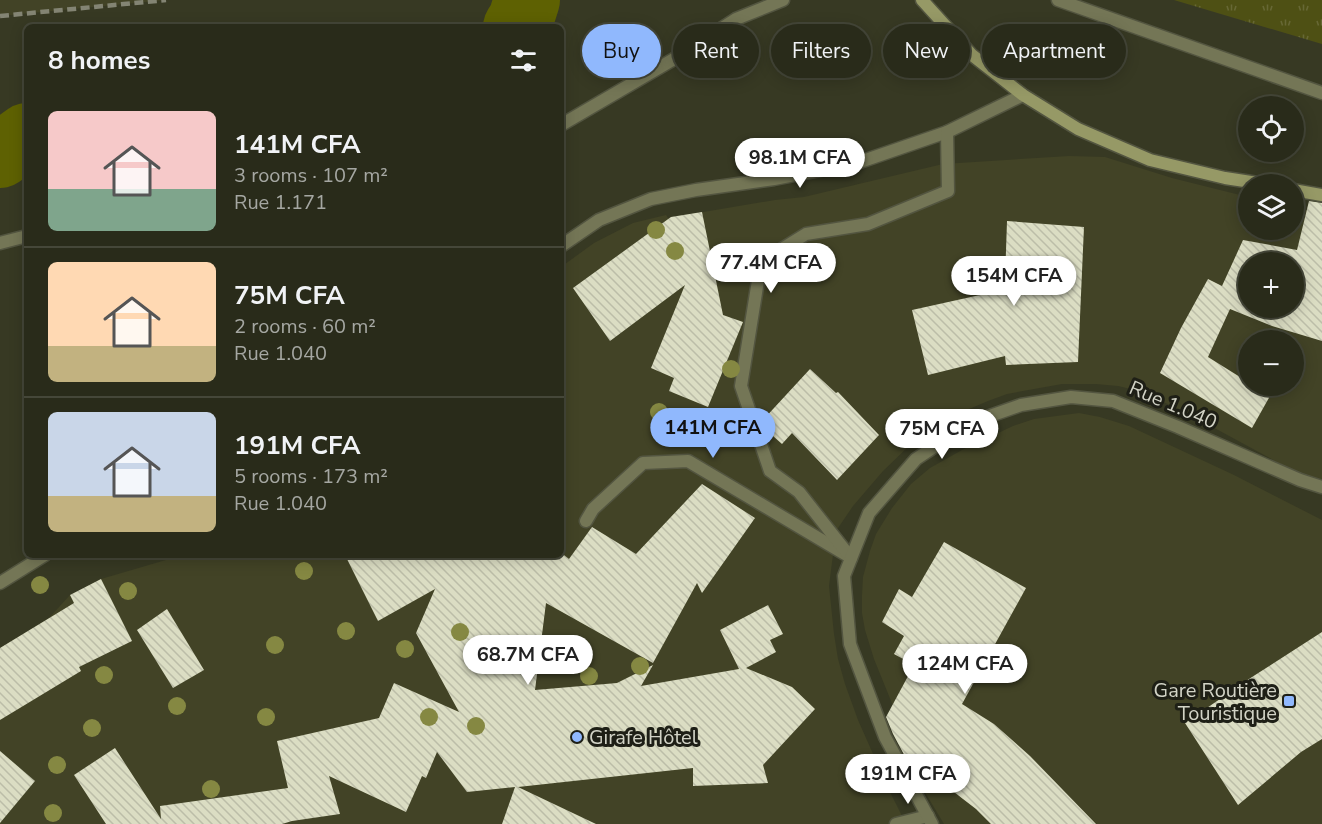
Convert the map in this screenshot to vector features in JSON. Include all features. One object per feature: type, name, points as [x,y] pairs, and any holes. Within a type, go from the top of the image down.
[{"type":"main road","points":[[922,0],[972,56],[1023,95],[1078,129],[1149,160],[1238,180]]},
{"type":"main road","points":[[1304,192],[1322,195]]},
{"type":"street","points":[[564,122],[674,59],[736,19],[783,0]]},
{"type":"street","points":[[1058,0],[1322,93]]},
{"type":"street","points":[[564,244],[599,220],[651,199],[696,189],[774,179],[857,164],[947,132],[1023,95]]},
{"type":"street","points":[[851,558],[799,492],[770,471],[741,386],[761,262],[806,234],[868,224],[948,190],[947,132]]},
{"type":"street","points":[[0,243],[24,237]]},
{"type":"street","name":"Rue 1.040","points":[[930,820],[885,737],[850,644],[844,576],[869,513],[916,459],[970,423],[1021,405],[1071,397],[1113,401],[1300,480],[1322,487]]},
{"type":"street","points":[[586,521],[593,509],[643,463],[688,461],[851,558]]},
{"type":"street","points":[[0,583],[40,558]]},
{"type":"street","points":[[896,824],[930,820]]},
{"type":"shaded area","points":[[0,0],[166,0],[0,16]]},
{"type":"shaded area","points":[[1069,156],[1105,157],[1172,178],[1238,194],[1238,240],[1304,240],[1304,209],[1322,213],[1322,479],[1309,479],[1159,400],[1135,390],[1096,384],[1062,384],[1007,394],[955,415],[911,444],[883,471],[853,506],[836,531],[829,586],[838,659],[845,684],[858,720],[906,824],[0,824],[0,648],[49,618],[70,595],[101,579],[173,558],[564,558],[564,265],[594,243],[633,223],[666,215],[668,218],[804,197],[943,164]]},
{"type":"shaded area","points":[[1079,413],[1129,426],[1234,475],[1322,520],[1322,824],[944,824],[914,774],[902,728],[874,659],[862,613],[863,577],[876,534],[892,508],[911,484],[930,468],[1013,426],[1034,419]]},
{"type":"green space","points":[[1174,0],[1322,0],[1322,44]]},
{"type":"building","points":[[1309,201],[1322,203],[1322,341],[1304,336],[1304,330],[1285,330],[1252,318],[1304,318],[1304,252],[1238,252],[1238,312],[1230,309],[1208,357],[1238,376],[1238,396],[1270,396],[1252,428],[1160,373],[1208,279],[1222,286],[1243,240],[1297,250],[1299,240],[1304,240],[1304,221]]},
{"type":"building","points":[[702,212],[723,315],[743,322],[708,407],[669,391],[674,378],[651,368],[685,285],[610,341],[573,288],[671,217]]},
{"type":"building","points":[[1007,221],[1084,227],[1078,362],[1006,365],[1005,356],[928,375],[912,310],[998,291],[997,279],[1005,280]]},
{"type":"building","points":[[810,369],[836,393],[838,392],[879,435],[837,480],[792,433],[782,444],[764,428],[762,421]]},
{"type":"building","points":[[702,484],[755,518],[702,593],[697,583],[653,663],[546,603],[535,690],[617,683],[653,665],[641,686],[739,669],[720,630],[768,605],[783,634],[770,640],[776,652],[746,668],[792,687],[815,709],[763,765],[768,783],[693,786],[693,768],[518,787],[596,824],[502,824],[515,787],[467,792],[437,752],[426,778],[422,776],[406,812],[329,776],[340,814],[282,824],[106,824],[74,775],[115,748],[161,819],[160,806],[288,788],[277,741],[379,718],[394,683],[459,712],[416,633],[435,589],[378,621],[346,558],[564,558],[564,555],[569,559],[592,527],[636,554]]},
{"type":"building","points":[[944,542],[1026,588],[962,704],[994,724],[1030,756],[1096,824],[991,824],[950,789],[909,764],[886,717],[914,665],[894,654],[904,636],[882,622],[899,589],[912,597]]},
{"type":"building","points":[[101,579],[132,641],[79,667],[81,671],[0,720],[0,648],[74,603],[70,595]]},
{"type":"building","points":[[167,609],[204,670],[173,688],[137,630]]},
{"type":"building","points":[[1322,632],[1322,739],[1301,752],[1238,805],[1185,723]]},
{"type":"building","points":[[0,751],[35,781],[0,823]]},
{"type":"waterway","points":[[518,24],[527,0]]},
{"type":"waterway","points":[[0,155],[24,138]]},
{"type":"railway","points":[[0,16],[166,0]]},
{"type":"place","name":"Gare Routière Touristique","points":[[1289,701]]},
{"type":"place","name":"Girafe Hôtel","points":[[577,737]]}]
